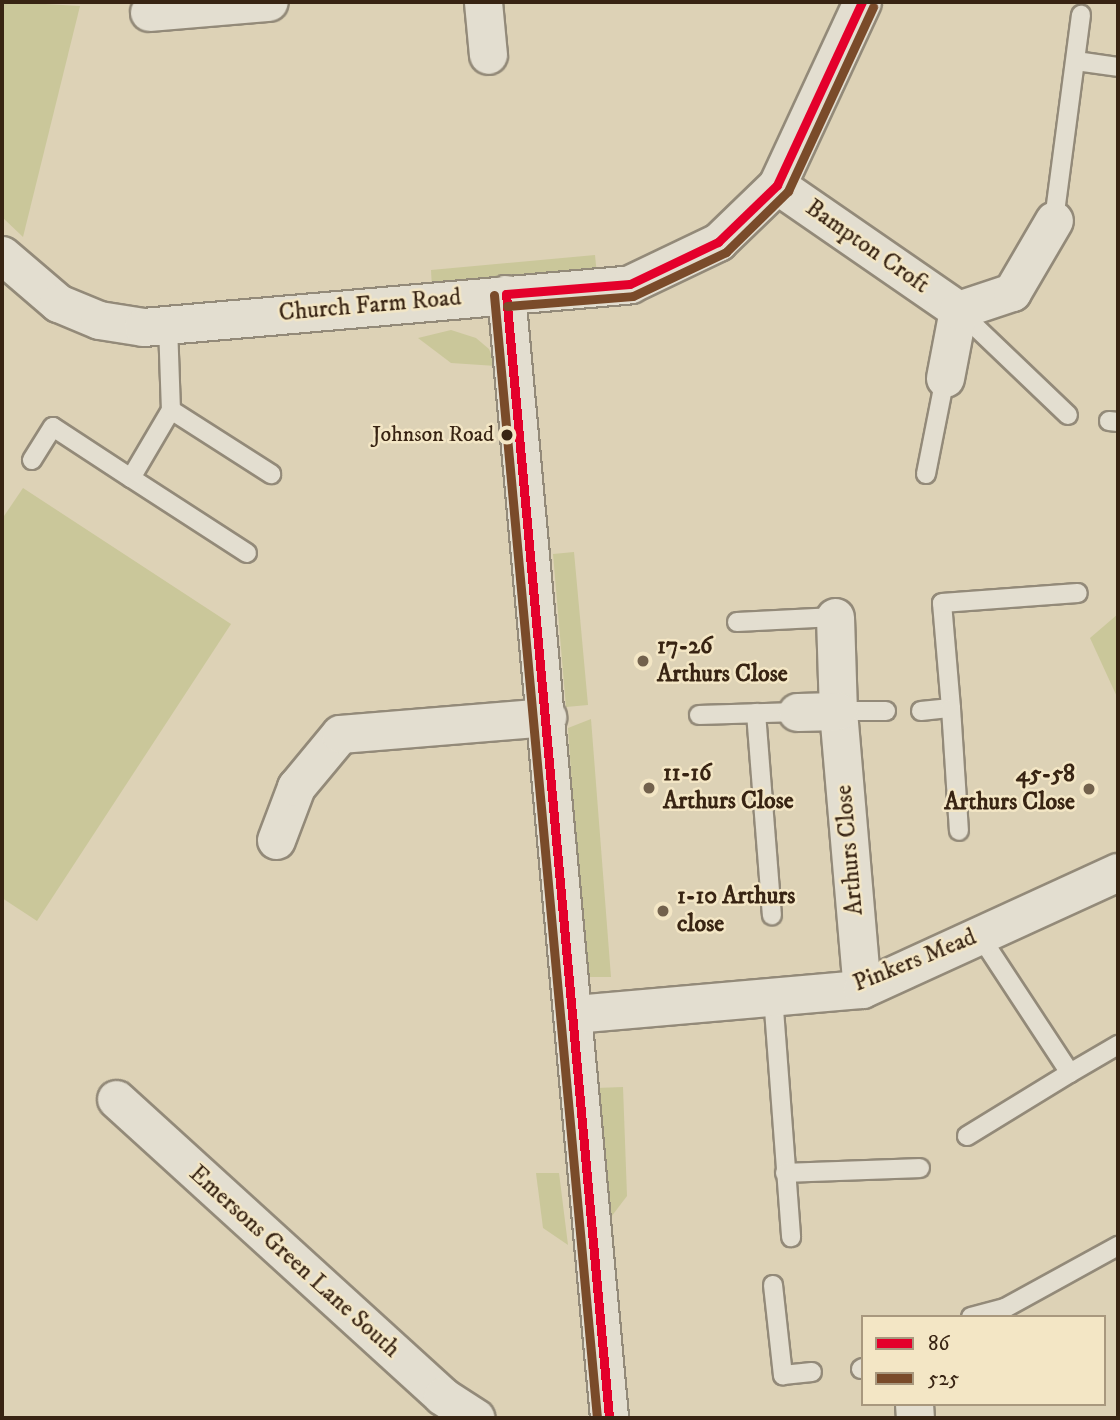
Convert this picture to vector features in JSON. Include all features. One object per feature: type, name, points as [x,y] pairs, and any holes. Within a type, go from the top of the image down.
[{"type":"street","points":[[149,12],[268,2]]},
{"type":"street","points":[[483,2],[488,55]]},
{"type":"street","name":"Church Farm Road","points":[[2,255],[58,303],[99,320],[143,327],[630,284],[718,242],[777,185],[848,6]]},
{"type":"street","name":"Bampton Croft","points":[[777,185],[958,310]]},
{"type":"street","points":[[945,378],[958,310],[1012,292],[1055,220]]},
{"type":"street","points":[[506,294],[530,590],[547,717],[610,1418]]},
{"type":"street","name":"Arthurs Close","points":[[835,617],[838,711],[862,989]]},
{"type":"street","points":[[797,712],[838,711]]},
{"type":"street","points":[[276,840],[296,787],[340,734],[547,717]]},
{"type":"street","name":"Pinkers Mead","points":[[574,1014],[862,989],[1118,873]]},
{"type":"street","name":"Emersons Green Lane South","points":[[116,1099],[442,1396],[476,1418]]},
{"type":"lane","points":[[1055,220],[1082,15]]},
{"type":"lane","points":[[1076,61],[1118,67]]},
{"type":"lane","points":[[958,310],[1068,415]]},
{"type":"lane","points":[[131,478],[172,410],[168,324]]},
{"type":"lane","points":[[926,474],[945,378]]},
{"type":"lane","points":[[172,410],[271,474]]},
{"type":"lane","points":[[32,460],[53,427],[247,553]]},
{"type":"lane","points":[[959,831],[942,603],[1078,593]]},
{"type":"lane","points":[[737,622],[835,617]]},
{"type":"lane","points":[[921,710],[951,708]]},
{"type":"lane","points":[[838,711],[886,711]]},
{"type":"lane","points":[[699,715],[797,712]]},
{"type":"lane","points":[[756,713],[772,915]]},
{"type":"lane","points":[[980,936],[1070,1073]]},
{"type":"lane","points":[[773,996],[791,1237]]},
{"type":"lane","points":[[967,1136],[1118,1045]]},
{"type":"lane","points":[[785,1173],[920,1168]]},
{"type":"lane","points":[[979,1315],[1005,1308],[1118,1246]]},
{"type":"lane","points":[[773,1285],[783,1375],[812,1372]]},
{"type":"shaded area","points":[[10,2],[80,6],[23,237],[2,217],[2,4]]},
{"type":"shaded area","points":[[595,255],[597,275],[432,289],[431,270]]},
{"type":"shaded area","points":[[451,330],[476,338],[489,349],[496,366],[451,363],[418,338]]},
{"type":"shaded area","points":[[23,488],[231,624],[37,921],[2,898],[2,519]]},
{"type":"shaded area","points":[[574,552],[588,705],[566,707],[553,554]]},
{"type":"shaded area","points":[[1118,614],[1118,699],[1090,638]]},
{"type":"shaded area","points":[[591,719],[611,977],[585,977],[568,728]]},
{"type":"shaded area","points":[[623,1087],[627,1196],[608,1221],[596,1088]]},
{"type":"shaded area","points":[[536,1173],[559,1173],[568,1245],[543,1228]]},
{"type":"transit line","name":"86","points":[[506,294],[630,284],[718,242],[777,185],[862,2]]},
{"type":"transit line","name":"525","points":[[507,306],[633,296],[726,252],[788,191],[873,7]]},
{"type":"transit line","name":"86","points":[[506,294],[609,1418]]},
{"type":"transit line","name":"525","points":[[494,295],[597,1418]]},
{"type":"place","name":"Johnson Road","points":[[507,435]]},
{"type":"place","name":"17-26 Arthurs Close","points":[[643,661]]},
{"type":"place","name":"11-16 Arthurs Close","points":[[649,788]]},
{"type":"place","name":"45-58 Arthurs Close","points":[[1089,789]]},
{"type":"place","name":"1-10 Arthurs close","points":[[663,911]]}]
